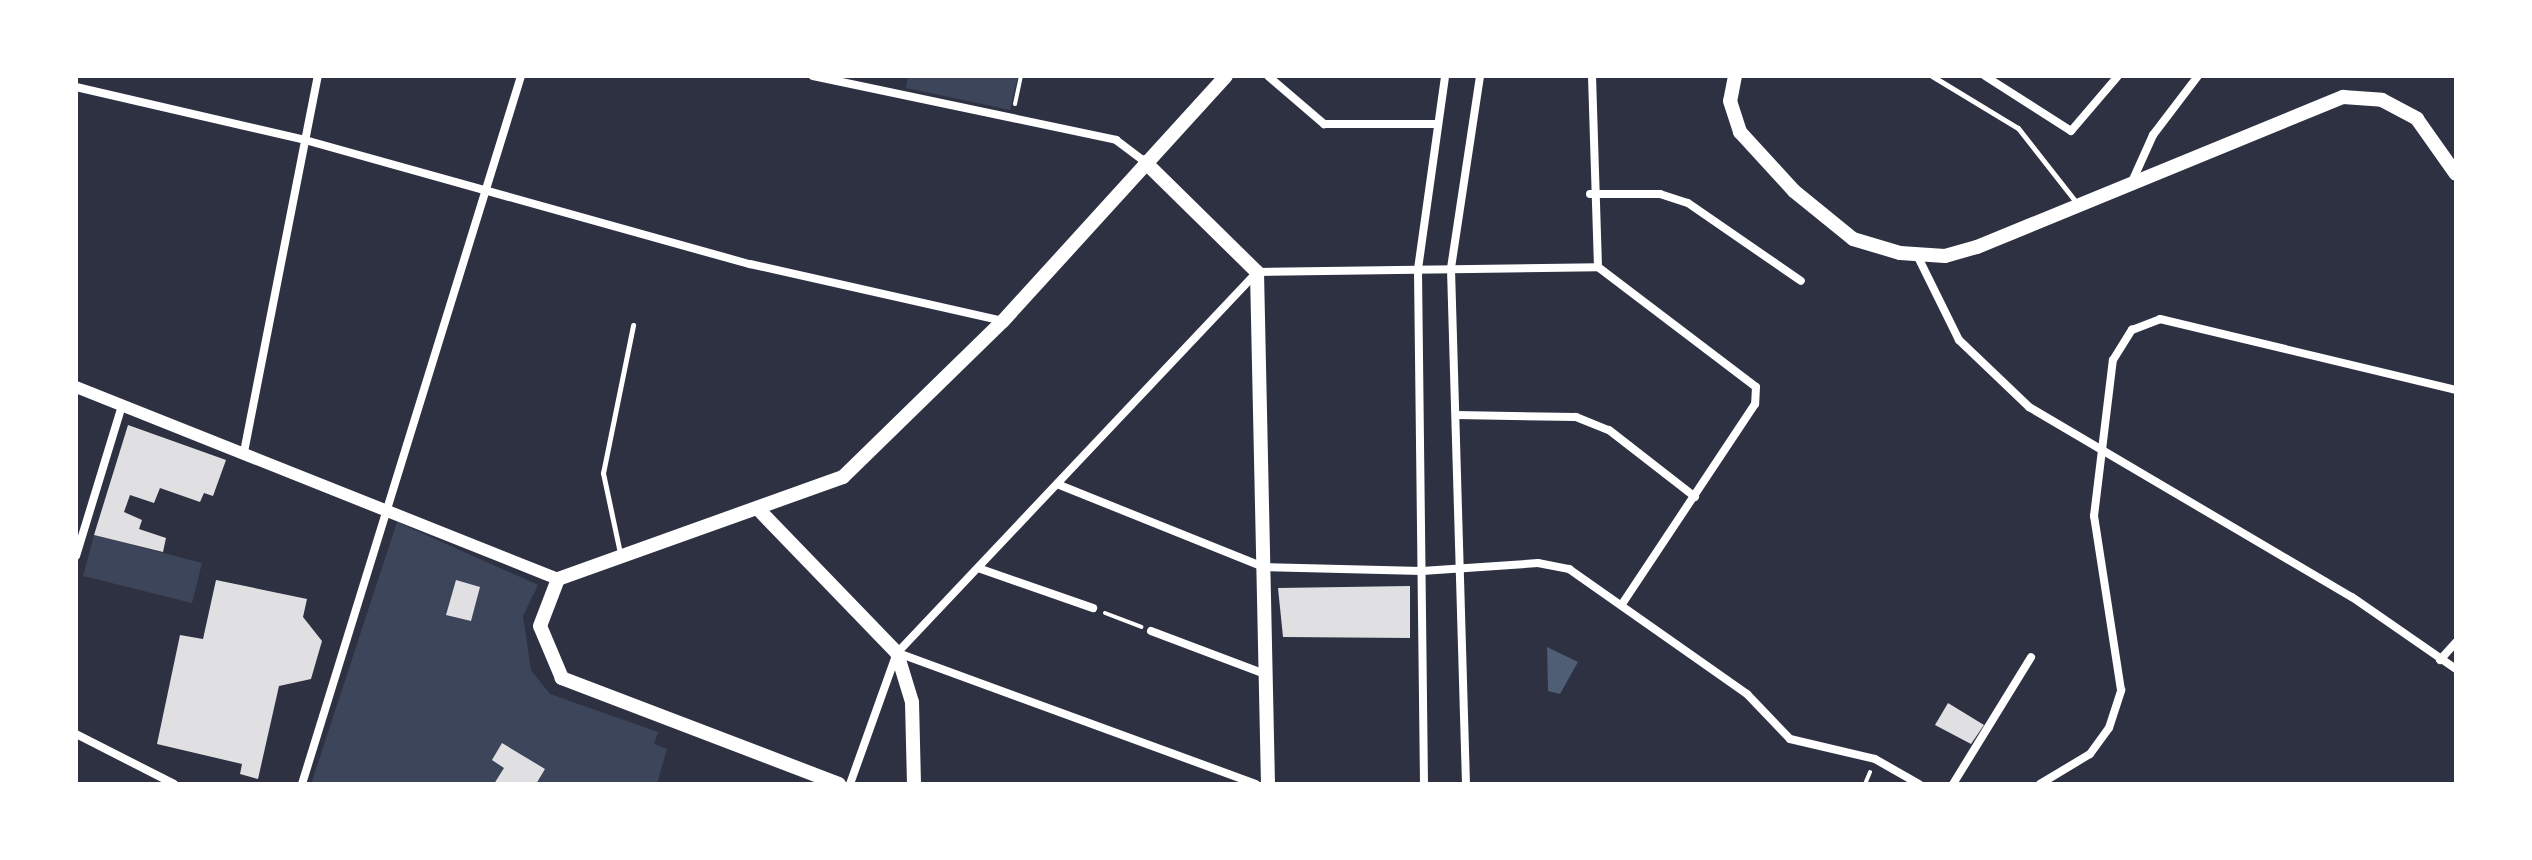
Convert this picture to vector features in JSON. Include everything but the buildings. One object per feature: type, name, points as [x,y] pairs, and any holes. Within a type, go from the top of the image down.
[{"type":"main road","points":[[839,784],[578,688],[562,678],[543,644],[545,604],[558,579],[759,510],[843,477],[1003,321],[1226,76]]},
{"type":"main road","points":[[1735,76],[1730,101],[1740,132],[1817,215],[1853,239],[1917,254],[1967,250],[2178,166],[2315,106],[2361,96],[2417,119],[2456,174]]},
{"type":"main road","points":[[1145,162],[1257,272],[1262,673],[1268,784]]},
{"type":"main road","points":[[759,510],[897,653],[912,702],[914,784]]},
{"type":"street","points":[[244,452],[318,76]]},
{"type":"street","points":[[302,784],[391,511],[521,76]]},
{"type":"street","points":[[813,76],[1116,140],[1145,162]]},
{"type":"street","points":[[1268,76],[1324,124],[1438,124]]},
{"type":"street","points":[[1424,784],[1418,269],[1445,76]]},
{"type":"street","points":[[1466,784],[1451,268],[1480,76]]},
{"type":"street","points":[[1592,76],[1590,194],[1598,267]]},
{"type":"street","points":[[1992,78],[2071,131],[2118,76]]},
{"type":"street","points":[[2131,184],[2153,135],[2198,76]]},
{"type":"street","points":[[76,87],[305,140],[750,264],[1003,321]]},
{"type":"street","points":[[1590,194],[1660,194],[1688,203],[1801,281]]},
{"type":"street","points":[[1917,254],[1943,313],[1986,371],[2103,454],[2352,597],[2456,669]]},
{"type":"street","points":[[850,784],[897,653],[1257,272],[1598,267],[1756,387],[1755,404],[1622,604]]},
{"type":"street","points":[[2040,784],[2090,754],[2109,728],[2121,690],[2120,648],[2097,555],[2113,360],[2132,330],[2160,319],[2456,390]]},
{"type":"street","points":[[76,387],[558,579]]},
{"type":"street","points":[[76,556],[122,406]]},
{"type":"street","points":[[1456,415],[1576,417],[1609,430],[1695,497]]},
{"type":"street","points":[[1057,484],[1263,567],[1422,571],[1538,563],[1569,569],[1747,694],[1790,739],[1875,759],[1919,784]]},
{"type":"street","points":[[978,568],[1093,608]]},
{"type":"street","points":[[1151,631],[1262,673]]},
{"type":"street","points":[[2440,660],[2456,642]]},
{"type":"street","points":[[897,653],[1256,784]]},
{"type":"street","points":[[1953,784],[2031,657]]},
{"type":"street","points":[[76,734],[174,784]]},
{"type":"lane","points":[[1932,76],[2018,128],[2079,206]]},
{"type":"lane","points":[[621,558],[603,473],[633,325]]},
{"type":"path","points":[[1011,118],[1021,76]]},
{"type":"path","points":[[1093,608],[1151,631]]},
{"type":"shaded area","points":[[908,76],[1018,76],[1010,110],[906,88]]},
{"type":"shaded area","points":[[397,522],[538,585],[523,616],[531,670],[550,694],[658,732],[654,744],[667,749],[657,784],[311,784]]},
{"type":"shaded area","points":[[94,535],[202,563],[192,603],[83,576]]},
{"type":"shaded area","points":[[1547,647],[1578,662],[1560,694],[1548,691]]}]
